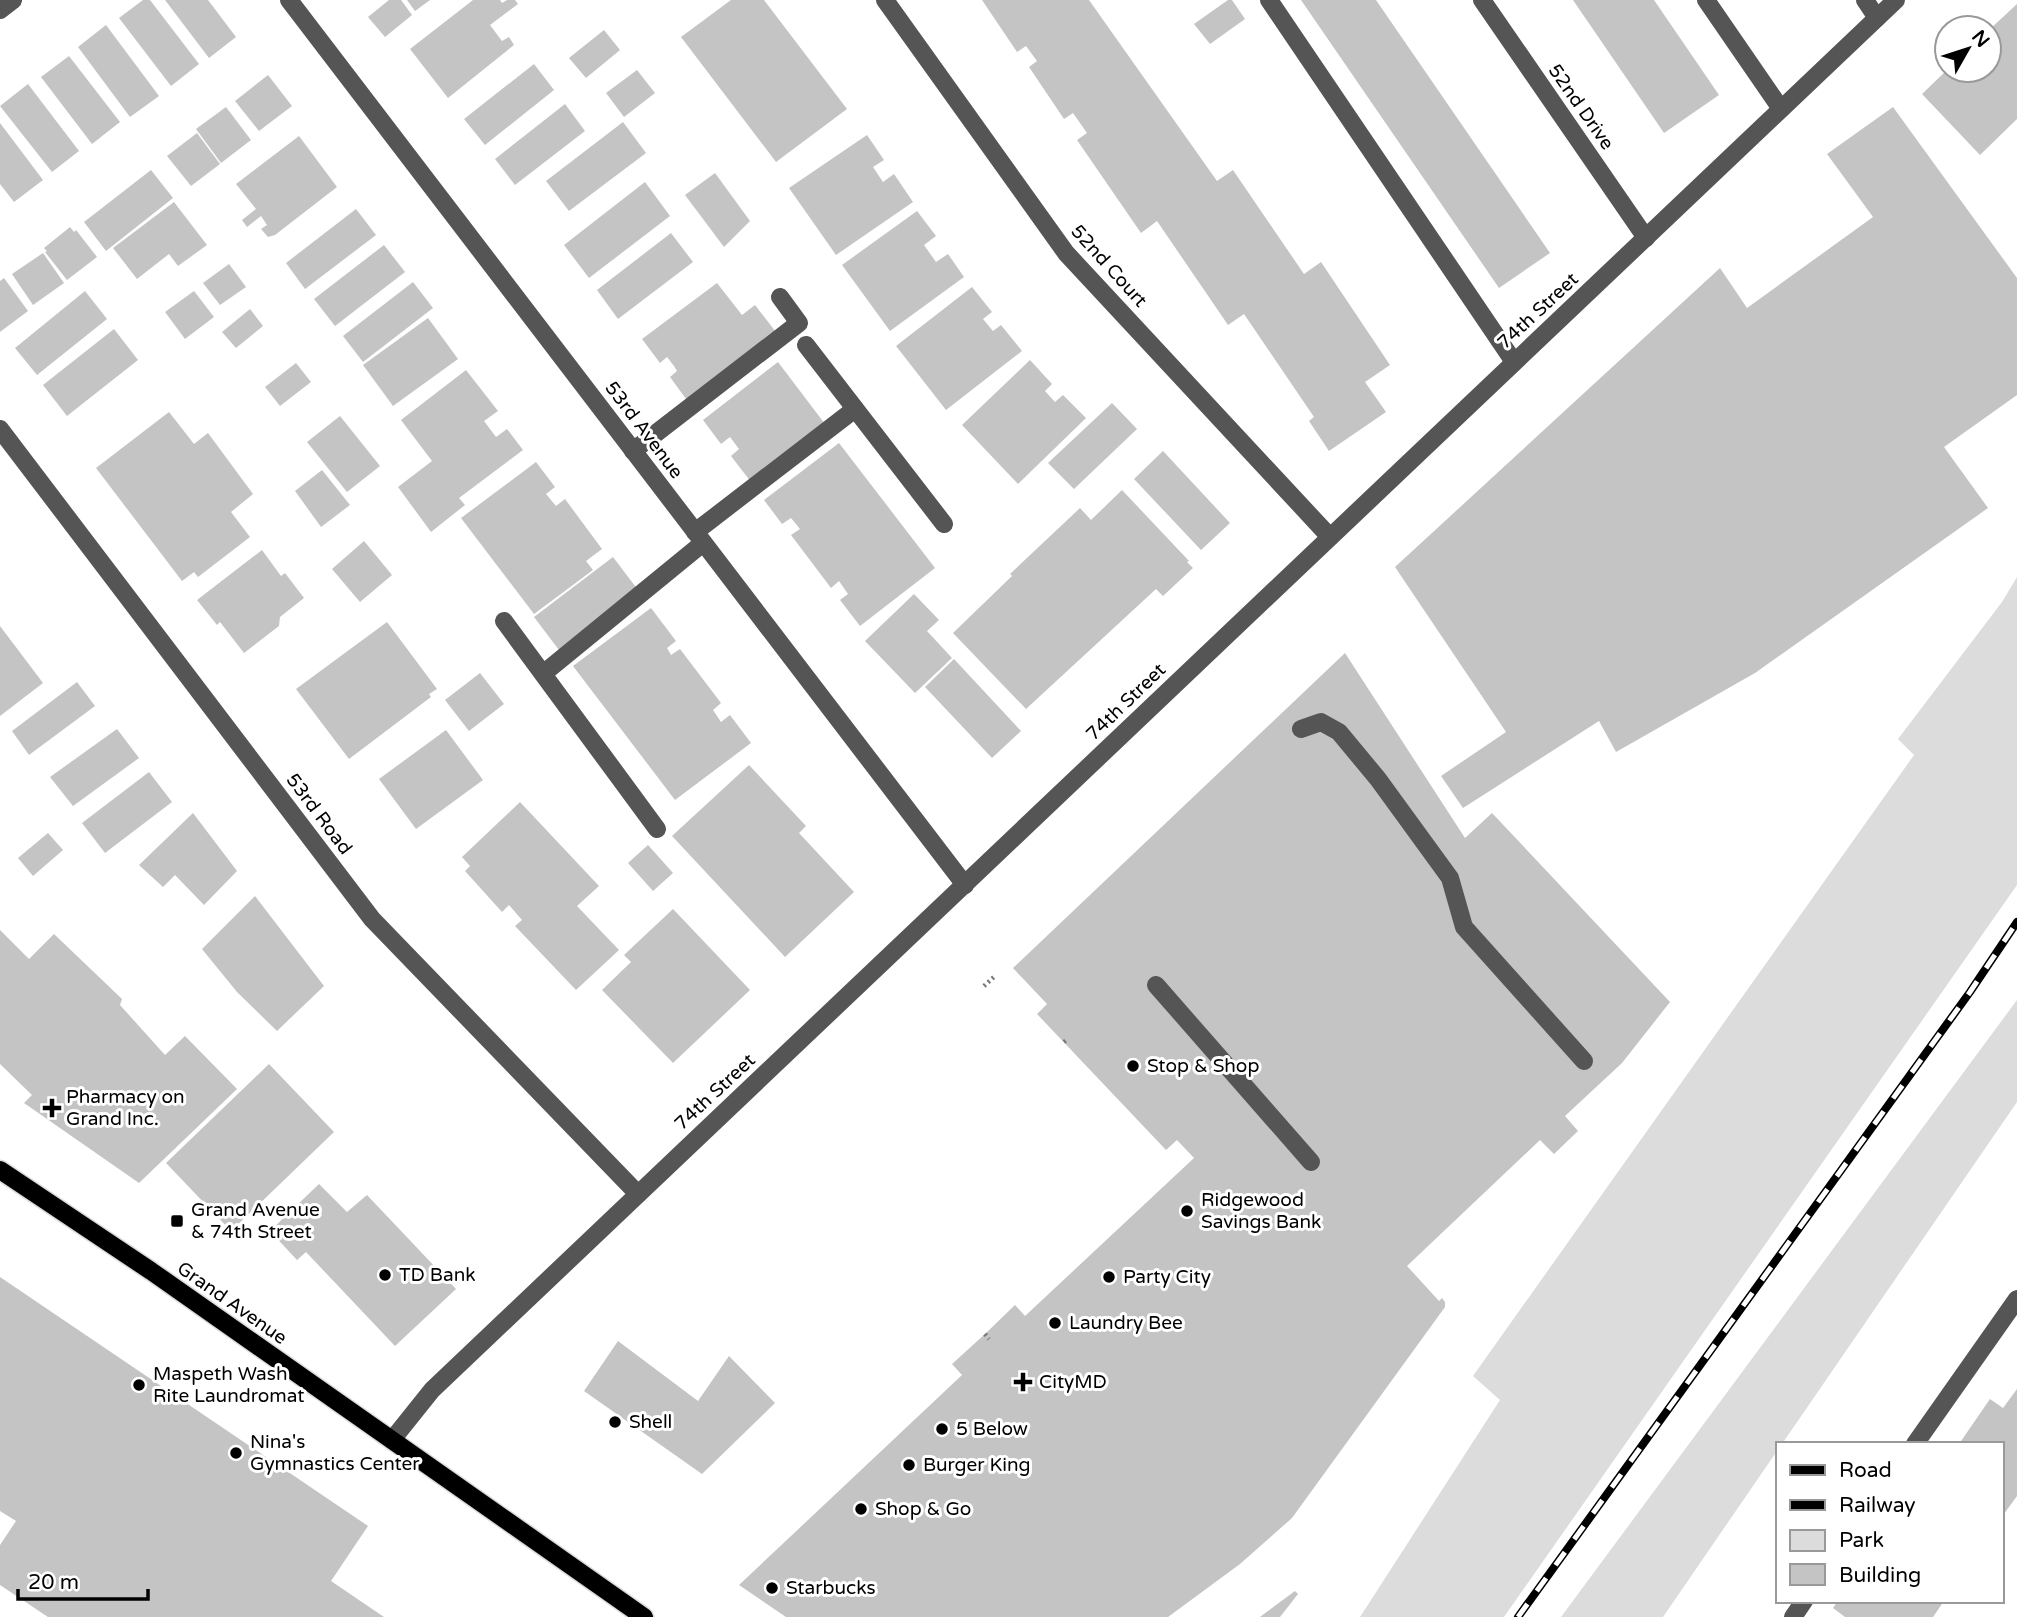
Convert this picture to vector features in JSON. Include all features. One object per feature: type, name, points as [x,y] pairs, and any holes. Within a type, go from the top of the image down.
[{"type":"main road","name":"Grand Avenue","points":[[0,1170],[151,1271],[636,1615]]},
{"type":"street","points":[[0,10],[13,0]]},
{"type":"street","name":"53rd Avenue","points":[[289,0],[965,885]]},
{"type":"street","name":"52nd Court","points":[[885,0],[1066,253],[1330,537]]},
{"type":"street","points":[[1269,0],[1514,362]]},
{"type":"street","name":"52nd Drive","points":[[1482,0],[1646,238]]},
{"type":"street","points":[[1706,0],[1781,110]]},
{"type":"street","points":[[1865,0],[1877,18]]},
{"type":"street","name":"74th Street","points":[[392,1440],[432,1390],[1896,0]]},
{"type":"street","points":[[634,451],[799,323],[780,298]]},
{"type":"street","points":[[806,345],[944,524]]},
{"type":"street","points":[[544,673],[699,538],[855,409]]},
{"type":"street","name":"53rd Road","points":[[0,429],[372,919],[638,1194]]},
{"type":"street","points":[[504,621],[657,829]]},
{"type":"street","points":[[1301,729],[1321,722],[1339,732],[1378,779],[1450,878],[1464,928],[1584,1060]]},
{"type":"street","points":[[1156,985],[1311,1162]]},
{"type":"street","points":[[1916,1442],[2017,1299]]},
{"type":"path","points":[[984,986],[995,976]]},
{"type":"path","points":[[985,1334],[989,1339]]},
{"type":"green space","points":[[2017,577],[2017,885],[1504,1617],[1360,1617],[1500,1400],[1473,1376],[1914,755],[1898,739],[2002,602]]},
{"type":"green space","points":[[2017,1000],[2017,1102],[1783,1442],[1776,1442],[1776,1452],[1663,1617],[1561,1617]]},
{"type":"building","points":[[143,0],[150,0],[199,64],[171,86],[119,18]]},
{"type":"building","points":[[165,0],[208,0],[236,37],[209,58]]},
{"type":"building","points":[[389,0],[401,0],[412,15],[385,37],[368,17]]},
{"type":"building","points":[[407,0],[430,0],[415,11]]},
{"type":"building","points":[[473,0],[500,0],[502,3],[515,0],[518,4],[490,25],[502,41],[509,37],[514,45],[448,98],[410,49]]},
{"type":"building","points":[[731,0],[764,0],[847,109],[776,162],[681,37]]},
{"type":"building","points":[[982,0],[1089,0],[1217,181],[1233,170],[1304,274],[1321,262],[1390,365],[1365,382],[1386,412],[1329,451],[1309,421],[1314,417],[1244,314],[1228,325],[1157,221],[1141,233],[1077,140],[1087,133],[1073,113],[1064,119],[1029,67],[1037,61],[1026,46],[1017,52]]},
{"type":"building","points":[[1228,0],[1232,0],[1245,19],[1210,44],[1194,24]]},
{"type":"building","points":[[1301,0],[1376,0],[1550,253],[1499,288]]},
{"type":"building","points":[[1573,0],[1654,0],[1719,95],[1664,133]]},
{"type":"building","points":[[2017,4],[2017,119],[1980,155],[1922,94],[1933,83],[2003,84],[2003,17]]},
{"type":"building","points":[[106,25],[159,96],[130,117],[78,47]]},
{"type":"building","points":[[604,30],[620,50],[586,78],[569,58]]},
{"type":"building","points":[[69,56],[120,122],[92,144],[41,77]]},
{"type":"building","points":[[534,64],[554,90],[485,145],[464,119]]},
{"type":"building","points":[[637,70],[655,93],[624,117],[606,93]]},
{"type":"building","points":[[268,75],[292,106],[259,131],[235,101]]},
{"type":"building","points":[[28,84],[79,151],[52,172],[0,106]]},
{"type":"building","points":[[565,104],[585,131],[515,185],[495,159]]},
{"type":"building","points":[[226,107],[251,140],[221,163],[196,129]]},
{"type":"building","points":[[1893,107],[2017,278],[2017,395],[1944,447],[1988,508],[1755,673],[1616,752],[1599,721],[1463,808],[1441,776],[1506,732],[1395,567],[1720,268],[1747,308],[1873,217],[1827,154]]},
{"type":"building","points":[[623,122],[646,153],[569,211],[546,181]]},
{"type":"building","points":[[0,123],[43,180],[14,202],[0,184]]},
{"type":"building","points":[[197,133],[220,164],[191,186],[167,156]]},
{"type":"building","points":[[867,135],[884,160],[873,167],[883,182],[894,174],[913,202],[836,255],[789,188]]},
{"type":"building","points":[[299,136],[337,187],[275,235],[268,237],[261,229],[267,225],[261,216],[247,227],[242,220],[256,209],[236,184]]},
{"type":"building","points":[[151,170],[173,198],[106,251],[84,222]]},
{"type":"building","points":[[715,173],[750,221],[724,247],[685,195]]},
{"type":"building","points":[[645,182],[670,216],[589,278],[564,245]]},
{"type":"building","points":[[174,202],[207,245],[178,266],[169,254],[137,279],[113,248]]},
{"type":"building","points":[[356,209],[376,235],[305,289],[286,263]]},
{"type":"building","points":[[917,211],[936,236],[924,245],[936,262],[948,254],[964,277],[890,331],[842,265]]},
{"type":"building","points":[[70,227],[74,232],[76,230],[97,257],[67,280],[44,248]]},
{"type":"building","points":[[671,233],[693,262],[618,319],[597,290]]},
{"type":"building","points":[[384,245],[405,272],[335,326],[314,299]]},
{"type":"building","points":[[43,253],[64,283],[33,305],[12,274]]},
{"type":"building","points":[[229,264],[246,287],[220,305],[203,283]]},
{"type":"building","points":[[4,278],[28,311],[0,332],[0,281]]},
{"type":"building","points":[[413,282],[433,308],[363,362],[343,336]]},
{"type":"building","points":[[717,283],[742,315],[755,305],[779,336],[689,403],[670,377],[677,371],[674,366],[667,357],[660,363],[642,339]]},
{"type":"building","points":[[972,287],[992,312],[983,319],[993,331],[1001,325],[1022,351],[946,410],[896,346]]},
{"type":"building","points":[[85,291],[107,319],[37,375],[15,348]]},
{"type":"building","points":[[194,291],[214,317],[185,339],[165,312]]},
{"type":"building","points":[[250,309],[263,326],[236,348],[222,332]]},
{"type":"building","points":[[428,318],[458,359],[393,406],[363,365]]},
{"type":"building","points":[[114,329],[138,360],[67,416],[43,385]]},
{"type":"building","points":[[1030,360],[1052,384],[1045,391],[1055,402],[1063,395],[1086,418],[1018,484],[962,425]]},
{"type":"building","points":[[778,362],[825,424],[751,482],[731,456],[739,449],[730,437],[721,444],[703,420]]},
{"type":"building","points":[[296,363],[311,382],[280,406],[265,387]]},
{"type":"building","points":[[466,370],[498,411],[484,421],[496,437],[507,429],[523,450],[459,498],[465,505],[431,532],[398,487],[432,461],[401,420]]},
{"type":"building","points":[[1112,403],[1137,429],[1074,489],[1048,463]]},
{"type":"building","points":[[169,412],[194,444],[208,433],[253,494],[231,512],[250,537],[198,577],[194,572],[182,581],[96,468]]},
{"type":"building","points":[[340,416],[380,466],[347,492],[307,442]]},
{"type":"building","points":[[839,443],[935,568],[860,626],[840,600],[848,594],[839,581],[831,588],[791,535],[800,529],[791,518],[782,524],[764,500]]},
{"type":"building","points":[[1163,451],[1230,523],[1201,550],[1134,479]]},
{"type":"building","points":[[536,462],[555,487],[546,494],[556,506],[565,499],[602,549],[586,561],[593,570],[534,614],[461,518]]},
{"type":"building","points":[[322,470],[350,505],[321,527],[295,491]]},
{"type":"building","points":[[1122,490],[1193,568],[1163,596],[1156,589],[1026,709],[953,633],[1080,508],[1091,520]]},
{"type":"building","points":[[364,541],[392,575],[360,602],[332,569]]},
{"type":"building","points":[[262,550],[281,576],[285,573],[304,598],[280,617],[279,626],[244,653],[220,622],[217,625],[197,600]]},
{"type":"building","points":[[613,557],[638,590],[559,650],[534,617]]},
{"type":"building","points":[[914,594],[939,620],[927,631],[952,658],[915,693],[865,641]]},
{"type":"building","points":[[651,608],[676,641],[667,648],[671,655],[680,649],[721,703],[713,710],[721,722],[730,715],[751,743],[675,800],[573,666]]},
{"type":"building","points":[[387,622],[437,689],[429,694],[431,697],[349,759],[296,689]]},
{"type":"building","points":[[0,626],[43,683],[0,716]]},
{"type":"building","points":[[1345,653],[1465,838],[1492,813],[1670,1002],[1622,1063],[1565,1116],[1578,1131],[1554,1154],[1540,1140],[1407,1266],[1439,1301],[1442,1298],[1445,1307],[1292,1518],[1240,1564],[1168,1617],[786,1617],[739,1585],[962,1375],[952,1364],[1015,1305],[1025,1316],[1194,1158],[1177,1140],[1166,1150],[1037,1014],[1047,1004],[1013,968]]},
{"type":"building","points":[[954,659],[1021,731],[992,758],[925,687]]},
{"type":"building","points":[[480,673],[504,704],[469,731],[445,700]]},
{"type":"building","points":[[77,682],[95,706],[29,755],[12,731]]},
{"type":"building","points":[[117,729],[139,758],[73,806],[50,777]]},
{"type":"building","points":[[446,730],[483,780],[416,829],[379,779]]},
{"type":"building","points":[[749,765],[806,826],[799,833],[854,892],[785,957],[672,836]]},
{"type":"building","points":[[149,772],[172,802],[105,853],[82,823]]},
{"type":"building","points":[[520,802],[599,886],[577,906],[619,950],[576,990],[515,926],[522,920],[509,905],[502,912],[465,871],[470,866],[462,857]]},
{"type":"building","points":[[193,813],[237,871],[204,905],[175,875],[163,887],[139,865]]},
{"type":"building","points":[[48,833],[63,850],[33,876],[18,858]]},
{"type":"building","points":[[648,845],[673,873],[653,891],[628,863]]},
{"type":"building","points":[[255,896],[324,986],[277,1031],[237,992],[202,949]]},
{"type":"building","points":[[673,909],[750,990],[673,1063],[602,990],[631,962],[624,955]]},
{"type":"building","points":[[0,930],[29,959],[54,934],[122,999],[120,1005],[165,1055],[185,1036],[237,1089],[139,1183],[24,1103],[32,1095],[0,1064]]},
{"type":"building","points":[[269,1064],[334,1132],[231,1231],[166,1163]]},
{"type":"building","name":"TD Bank","points":[[319,1184],[347,1212],[367,1195],[456,1289],[395,1346],[306,1252],[297,1260],[270,1231]]},
{"type":"building","points":[[0,1277],[368,1526],[331,1581],[384,1617],[48,1617],[0,1585],[0,1545],[16,1521],[0,1511]]},
{"type":"building","points":[[618,1341],[698,1401],[729,1356],[775,1403],[702,1474],[584,1391]]},
{"type":"building","points":[[2017,1389],[2017,1496],[2003,1515],[2003,1442],[1960,1442],[1990,1399],[2003,1408]]},
{"type":"building","points":[[1295,1591],[1298,1594],[1280,1617],[1260,1617]]},
{"type":"building","points":[[1837,1603],[1943,1603],[1933,1617],[1845,1617],[1833,1608]]},
{"type":"railway","points":[[1518,1617],[1970,992],[2017,922]]},
{"type":"place","name":"Stop & Shop","points":[[1133,1066]]},
{"type":"place","name":"Pharmacy on Grand Inc.","points":[[52,1108]]},
{"type":"place","name":"Ridgewood Savings Bank","points":[[1187,1211]]},
{"type":"place","name":"Grand Avenue & 74th Street","points":[[177,1221]]},
{"type":"place","name":"TD Bank","points":[[385,1275]]},
{"type":"place","name":"Party City","points":[[1109,1277]]},
{"type":"place","name":"Laundry Bee","points":[[1055,1323]]},
{"type":"place","name":"CityMD","points":[[1023,1382]]},
{"type":"place","name":"Maspeth Wash Rite Laundromat","points":[[139,1385]]},
{"type":"place","name":"Shell","points":[[615,1422]]},
{"type":"place","name":"5 Below","points":[[942,1429]]},
{"type":"place","name":"Nina's Gymnastics Center","points":[[236,1453]]},
{"type":"place","name":"Burger King","points":[[909,1465]]},
{"type":"place","name":"Shop & Go","points":[[861,1509]]},
{"type":"place","name":"Starbucks","points":[[772,1588]]}]
